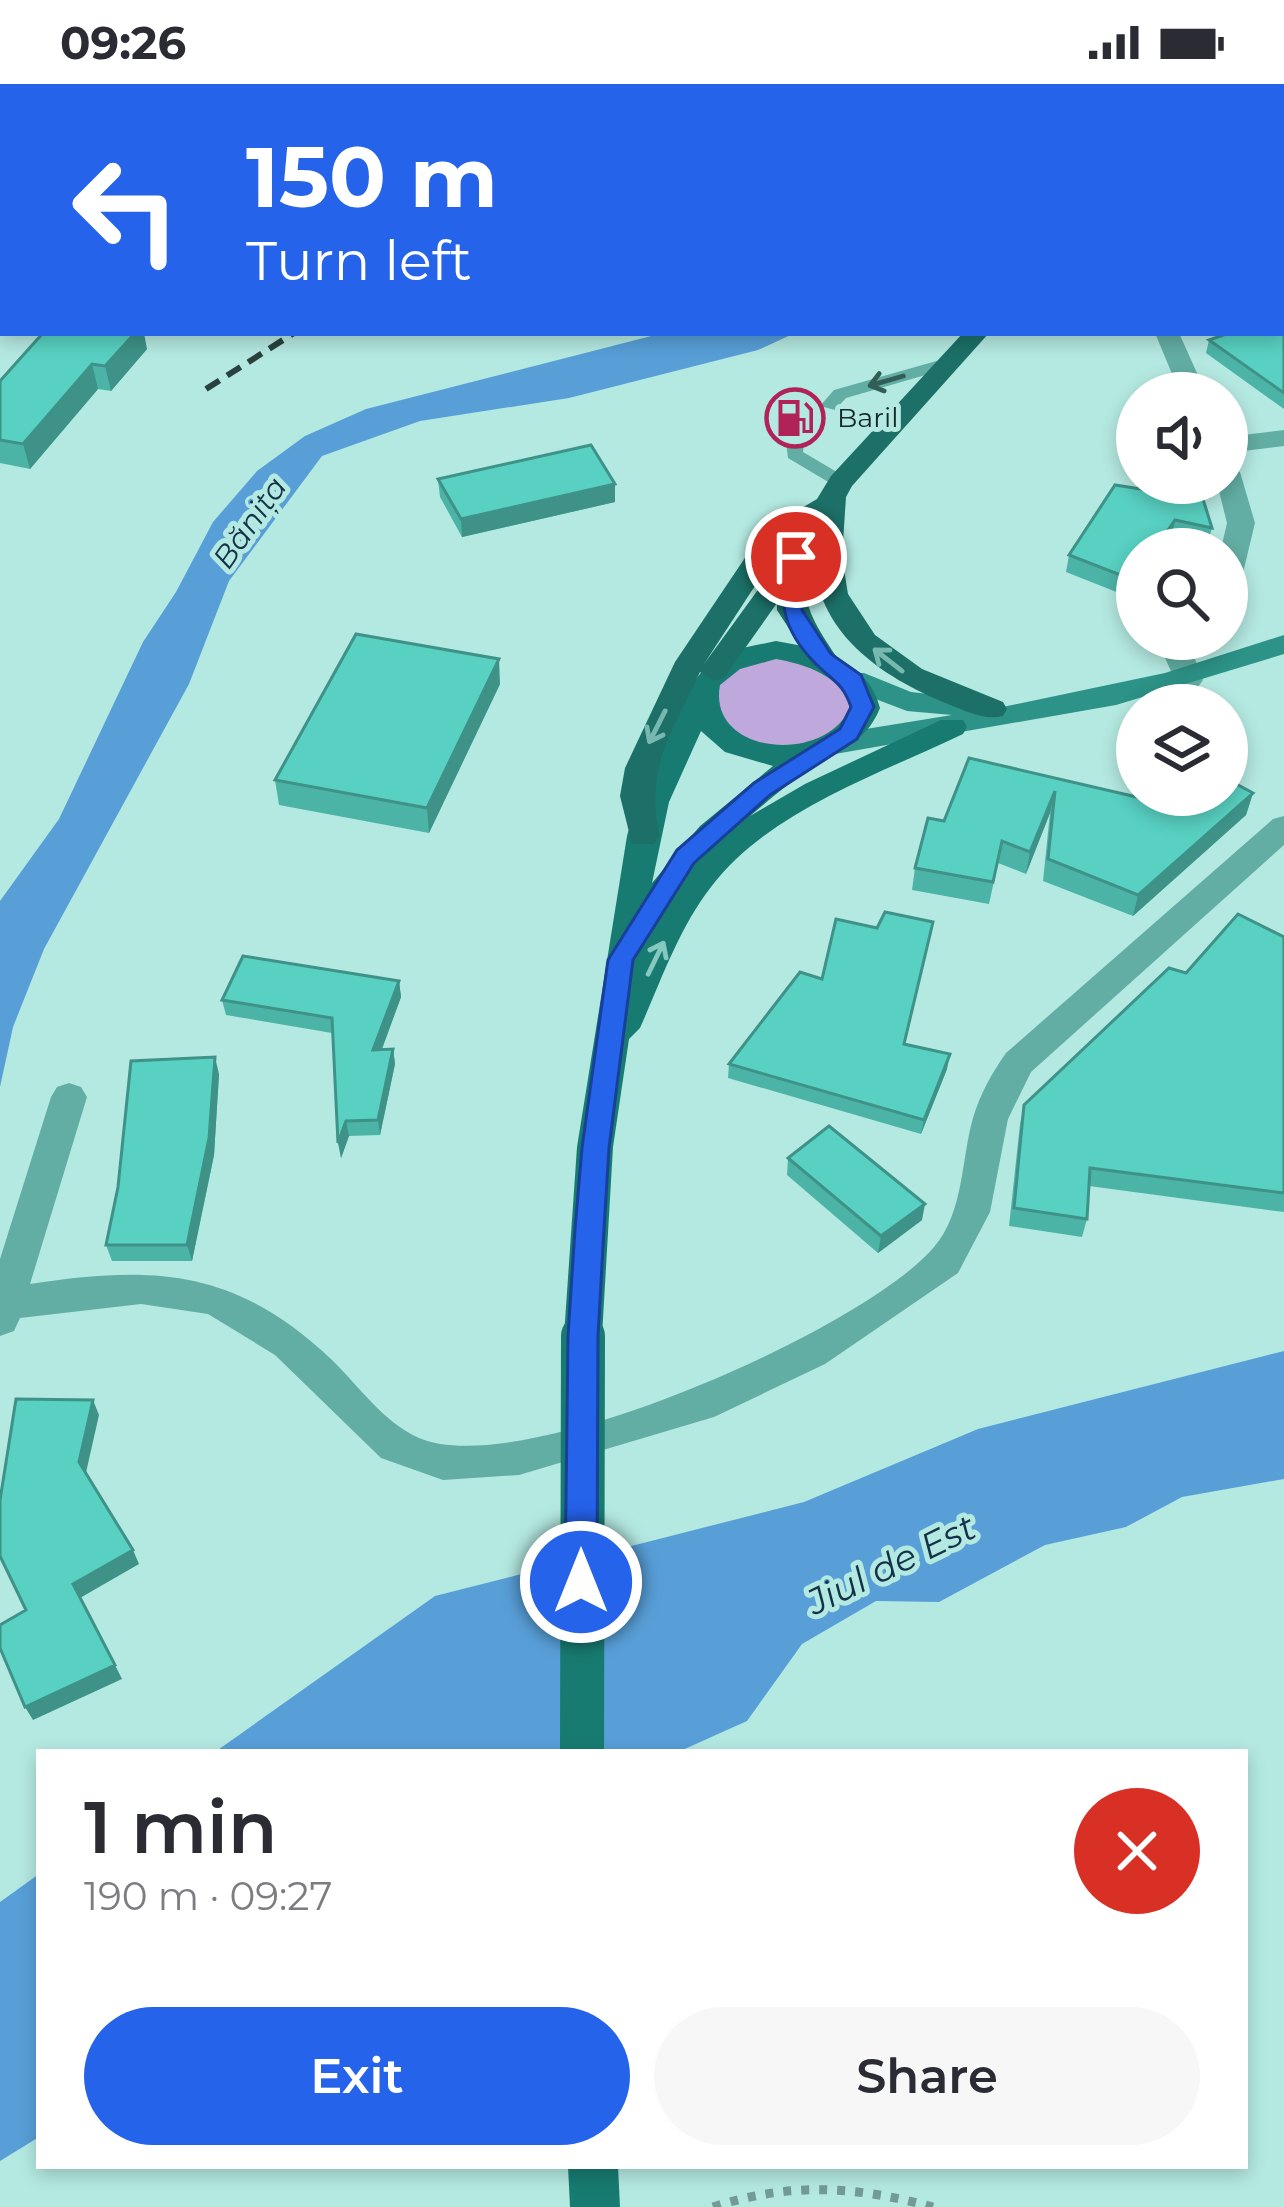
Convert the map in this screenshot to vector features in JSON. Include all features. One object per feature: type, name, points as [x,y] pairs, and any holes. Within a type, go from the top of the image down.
[{"type":"highway","points":[[715,671],[796,557],[834,492],[974,336]]},
{"type":"highway","points":[[834,492],[827,562],[835,601],[864,640],[894,666],[929,688],[992,709]]},
{"type":"highway","points":[[643,836],[636,796],[640,769],[690,662],[759,553],[834,492]]},
{"type":"highway","points":[[796,557],[791,610],[823,659]]},
{"type":"main road","points":[[700,701],[717,734],[736,746],[787,756],[1041,712],[1188,680],[1284,644]]},
{"type":"main road","points":[[582,1749],[583,1336],[595,1148],[643,836],[704,685],[731,660],[776,650],[823,659],[854,680],[907,701],[1041,712]]},
{"type":"main road","points":[[621,960],[686,856],[738,807],[859,721],[862,707],[854,680]]},
{"type":"main road","points":[[607,1064],[675,919],[719,856],[766,820],[952,727]]},
{"type":"main road","points":[[593,2169],[595,2207]]},
{"type":"street","points":[[1168,336],[1184,372]]},
{"type":"street","points":[[1248,442],[1284,438]]},
{"type":"street","points":[[1180,660],[1188,680]]},
{"type":"street","points":[[69,1097],[2,1312],[130,1286],[206,1294],[238,1306],[311,1363],[372,1428],[423,1458],[474,1465],[512,1459],[666,1420],[754,1386],[827,1346],[948,1258],[969,1228],[983,1144],[1010,1074],[1063,1021],[1284,827]]},
{"type":"lane","points":[[829,406],[840,394],[947,363]]},
{"type":"lane","points":[[795,442],[794,454],[834,492]]},
{"type":"path","points":[[713,2207],[759,2189],[808,2184],[876,2191],[933,2207]]},
{"type":"shaded area","points":[[793,652],[862,700],[836,743],[741,747],[705,685],[716,671]]},
{"type":"water","name":"Bănița","points":[[651,336],[788,336],[758,350],[569,398],[420,421],[322,456],[229,581],[189,684],[44,949],[13,1027],[0,1087],[0,901],[59,819],[143,642],[213,522],[257,471],[305,436],[366,409]]},
{"type":"water","name":"Jiul de Est","points":[[1284,1351],[1284,1479],[1182,1497],[1126,1527],[1045,1545],[939,1602],[876,1601],[802,1644],[747,1721],[685,1749],[219,1749],[435,1596],[804,1502],[978,1429]]},
{"type":"water","points":[[36,1876],[36,2139],[0,2161],[0,1902]]},
{"type":"building","points":[[40,336],[132,336],[105,366],[92,364],[23,444],[0,440],[0,381]]},
{"type":"building","points":[[1284,336],[1284,393],[1209,340]]},
{"type":"building","points":[[591,445],[615,484],[461,519],[438,479]]},
{"type":"building","points":[[1115,485],[1116,504],[1205,504],[1212,528],[1175,520],[1169,528],[1116,528],[1116,573],[1069,555]]},
{"type":"building","points":[[356,634],[499,659],[427,808],[275,780]]},
{"type":"building","points":[[969,758],[1116,792],[1116,816],[1227,816],[1138,895],[1048,859],[1055,791],[1030,852],[1002,841],[993,882],[915,868],[928,818],[944,821]]},
{"type":"building","points":[[885,912],[933,922],[904,1044],[950,1054],[924,1120],[729,1064],[800,972],[822,979],[836,919],[877,928]]},
{"type":"building","points":[[1238,914],[1284,937],[1284,1193],[1090,1168],[1087,1219],[1014,1208],[1024,1105],[1169,968],[1186,973]]},
{"type":"building","points":[[243,956],[399,981],[373,1050],[393,1049],[378,1120],[346,1121],[338,1143],[332,1018],[222,1000]]},
{"type":"building","points":[[215,1057],[209,1138],[187,1245],[106,1245],[118,1187],[131,1061]]},
{"type":"building","points":[[829,1126],[925,1204],[881,1236],[788,1158]]},
{"type":"building","points":[[16,1399],[93,1400],[79,1462],[133,1550],[73,1584],[115,1665],[25,1707],[0,1648],[0,1625],[26,1610],[0,1556],[0,1500]]},
{"type":"railway","points":[[206,389],[289,336]]},
{"type":"place","name":"Baril","points":[[795,418]]},
{"type":"route","points":[[581,1582],[583,1336],[595,1148],[621,960],[686,856],[762,789],[849,734],[862,707],[854,680],[823,659],[791,610],[796,557]]}]
